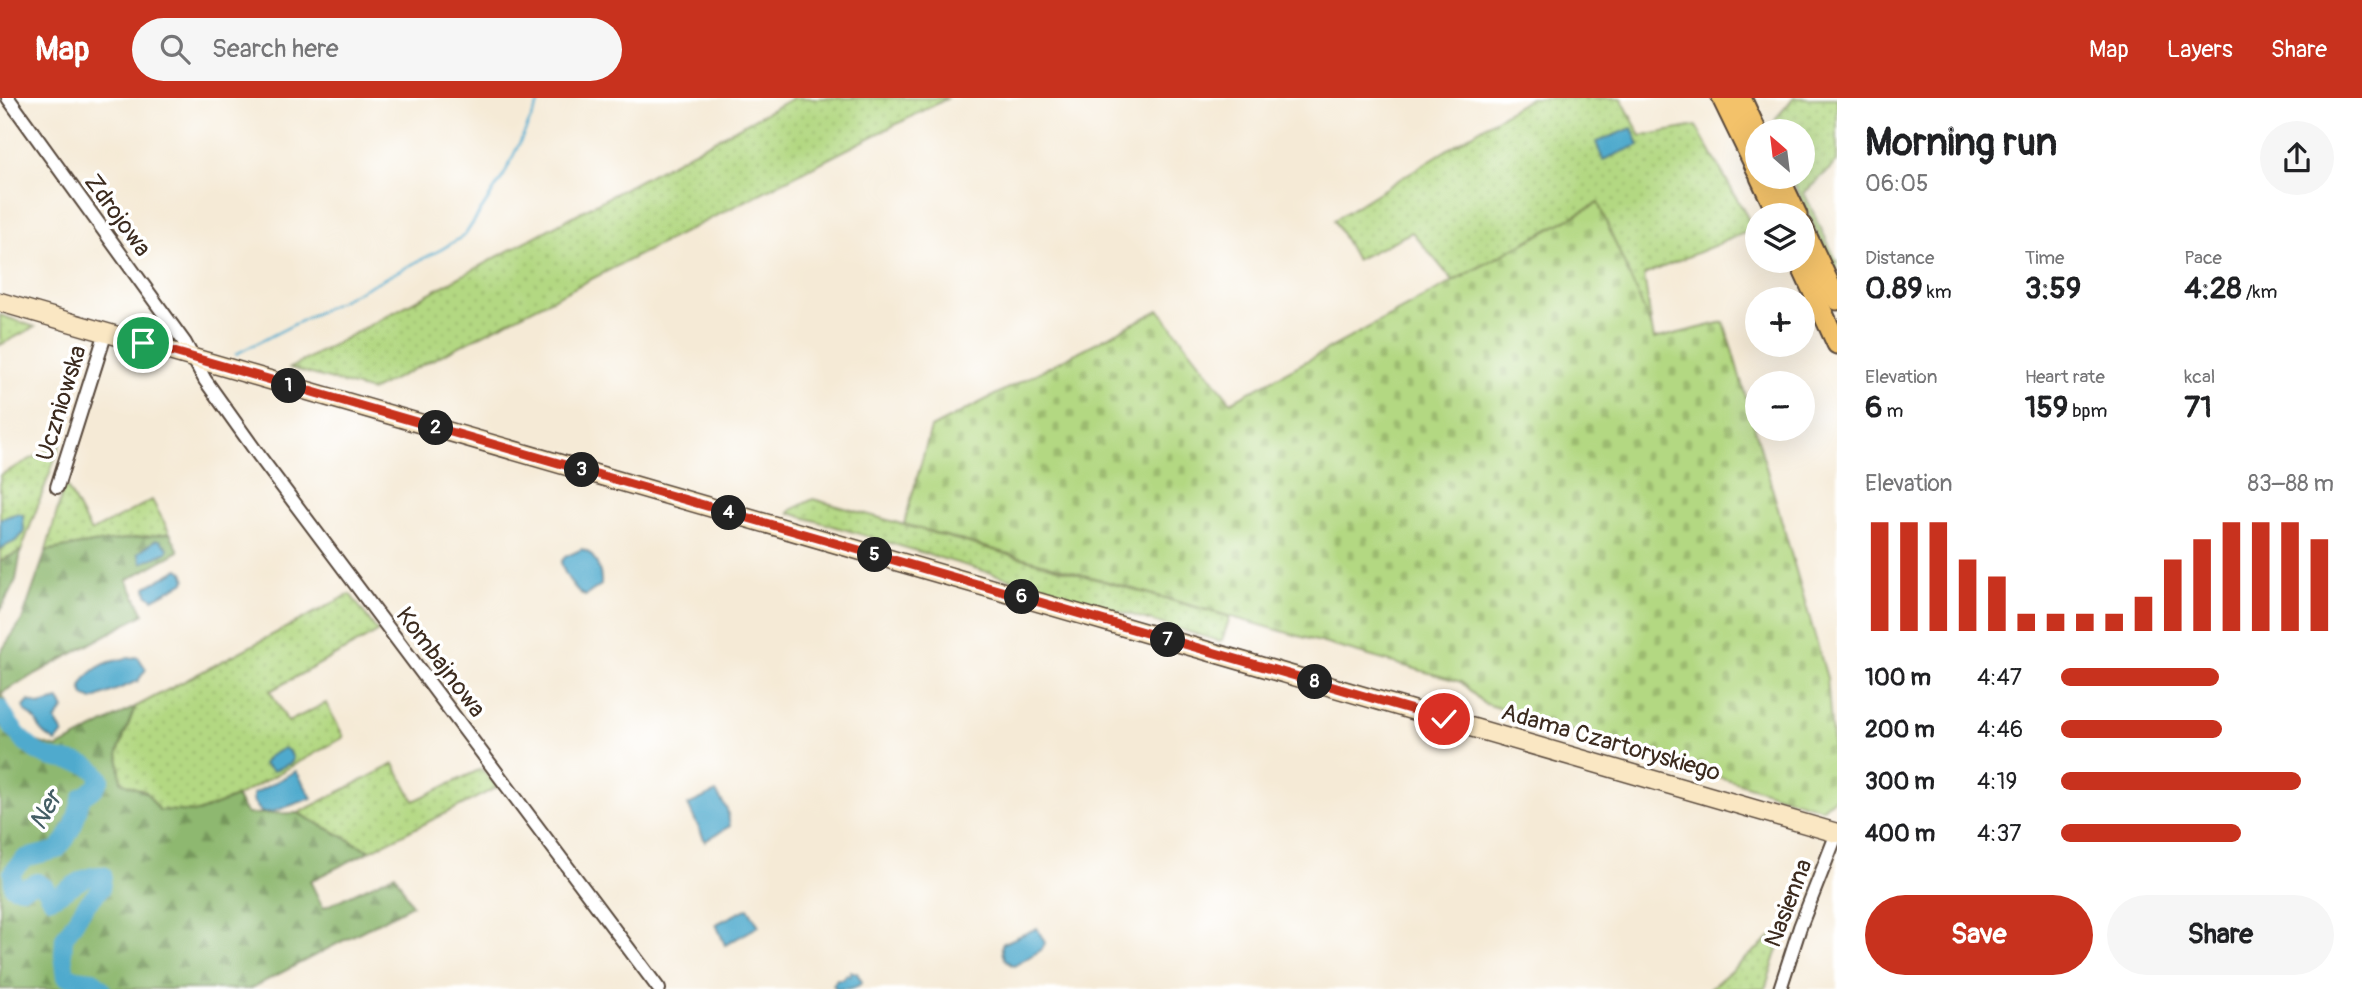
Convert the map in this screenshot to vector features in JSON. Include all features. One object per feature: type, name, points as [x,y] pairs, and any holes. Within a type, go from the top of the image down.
[{"type":"main road","points":[[1722,98],[1745,145]]},
{"type":"main road","points":[[1741,98],[1751,119]]},
{"type":"main road","points":[[1815,253],[1837,300]]},
{"type":"main road","points":[[1804,273],[1837,344]]},
{"type":"street","name":"Zdrojowa","points":[[8,98],[185,343],[192,358]]},
{"type":"street","name":"Adama Czartoryskiego","points":[[0,302],[1837,833]]},
{"type":"street","name":"Uczniowska","points":[[57,487],[106,332]]},
{"type":"street","name":"Kombajnowa","points":[[192,358],[268,468],[659,989]]},
{"type":"street","name":"Nasienna","points":[[1780,989],[1800,927],[1837,833]]},
{"type":"green space","points":[[793,98],[948,98],[371,391],[290,368]]},
{"type":"green space","points":[[1530,98],[1621,98],[1641,136],[1696,126],[1745,213],[1745,233],[1644,275],[1652,329],[1598,203],[1453,281],[1412,232],[1356,260],[1334,220]]},
{"type":"green space","points":[[1794,98],[1837,98],[1837,162],[1815,183],[1815,119],[1776,118]]},
{"type":"green space","points":[[1797,189],[1808,189],[1804,193],[1809,203],[1803,203]]},
{"type":"green space","points":[[1598,203],[1654,339],[1724,322],[1745,395],[1745,441],[1758,441],[1827,678],[1837,796],[1822,809],[1483,703],[1461,682],[904,524],[931,428],[1159,310],[1231,402]]},
{"type":"green space","points":[[1815,216],[1837,262],[1837,275],[1815,228]]},
{"type":"green space","points":[[0,315],[35,327],[0,345]]},
{"type":"green space","points":[[61,443],[21,551],[0,561],[0,475]]},
{"type":"green space","points":[[65,483],[91,532],[152,500],[170,533],[46,551]]},
{"type":"green space","points":[[813,499],[1230,617],[1222,640],[1219,641],[789,513]]},
{"type":"green space","points":[[170,533],[179,551],[127,580],[144,614],[1,693],[14,719],[34,741],[57,748],[135,707],[118,752],[121,782],[146,792],[159,810],[198,812],[236,797],[247,814],[298,813],[370,851],[310,881],[323,908],[395,874],[412,905],[250,989],[0,989],[0,653],[22,620],[46,551]]},
{"type":"green space","points":[[21,551],[16,580],[0,611],[0,561]]},
{"type":"green space","points":[[350,594],[378,632],[270,691],[288,722],[326,703],[344,737],[236,797],[198,812],[159,810],[146,792],[121,783],[118,752],[135,707]]},
{"type":"green space","points":[[394,764],[414,801],[481,769],[498,787],[370,851],[298,813]]},
{"type":"green space","points":[[1786,925],[1765,989],[1709,989]]},
{"type":"water","points":[[1632,128],[1639,145],[1603,160],[1596,142]]},
{"type":"water","points":[[18,513],[23,515],[24,533],[16,541],[0,549],[0,519]]},
{"type":"water","points":[[160,540],[168,548],[167,552],[142,563],[138,553]]},
{"type":"water","points":[[582,549],[591,554],[601,580],[601,585],[585,596],[570,581],[561,562],[565,557]]},
{"type":"water","points":[[179,569],[186,580],[183,583],[153,599],[147,594],[146,587]]},
{"type":"water","points":[[138,657],[146,669],[138,681],[92,700],[84,696],[81,687],[97,668],[112,661]]},
{"type":"water","points":[[59,700],[64,709],[55,720],[63,733],[56,742],[42,732],[24,707],[29,701],[39,705]]},
{"type":"water","points":[[284,748],[290,752],[293,759],[291,763],[273,771],[263,764],[268,757]]},
{"type":"water","points":[[296,771],[312,798],[272,812],[261,812],[253,801],[253,794]]},
{"type":"water","points":[[716,792],[727,809],[730,826],[705,841],[688,805]]},
{"type":"water","points":[[748,908],[759,926],[725,945],[716,924]]},
{"type":"water","points":[[1037,928],[1045,943],[1041,950],[1014,966],[1008,962],[1003,954],[1002,944]]},
{"type":"water","points":[[850,971],[857,973],[862,982],[848,989],[837,989],[833,985],[837,979],[843,979],[847,974],[850,976]]},
{"type":"waterway","points":[[236,354],[465,235],[504,175],[541,98]]},
{"type":"waterway","name":"Ner","points":[[0,708],[14,729],[32,748],[46,756],[84,764],[101,779],[95,788],[82,797],[74,824],[57,850],[25,858],[12,872],[13,887],[23,888],[37,882],[45,887],[51,898],[88,877],[103,875],[101,889],[85,906],[64,938],[63,954],[66,977],[93,980],[102,989]]},
{"type":"route","points":[[143,343],[1444,719]]}]
